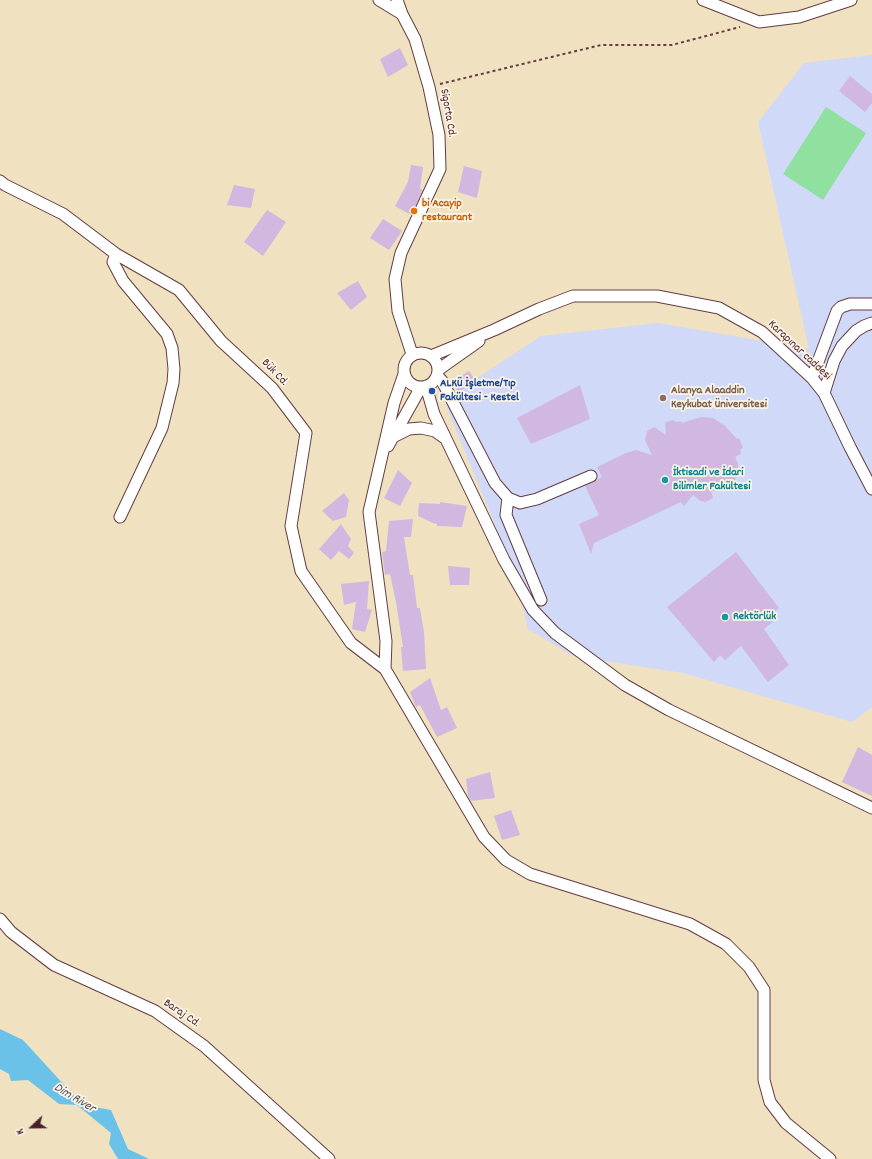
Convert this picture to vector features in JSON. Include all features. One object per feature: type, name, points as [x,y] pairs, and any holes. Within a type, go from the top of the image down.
[{"type":"street","points":[[379,0],[402,14]]},
{"type":"street","name":"Sigorta Cd.","points":[[397,0],[402,14],[415,39],[429,87],[439,135],[440,169],[401,253],[396,279],[398,311],[412,354]]},
{"type":"street","points":[[402,0],[402,14]]},
{"type":"street","points":[[703,0],[759,22],[799,17],[851,0]]},
{"type":"street","name":"Bük Cd.","points":[[0,181],[5,185],[63,214],[116,254],[179,290],[221,340],[272,388],[306,433],[291,526],[301,571],[351,643],[385,669]]},
{"type":"street","points":[[116,254],[113,262],[123,281],[167,334],[172,348],[174,369],[173,383],[162,428],[120,517]]},
{"type":"street","name":"Karapınar caddesi","points":[[431,356],[494,330],[539,309],[573,296],[657,296],[719,308],[762,332],[812,378],[824,393],[872,489]]},
{"type":"street","points":[[812,378],[837,311],[841,307],[850,304],[872,304]]},
{"type":"street","points":[[824,393],[834,361],[842,346],[856,331],[864,326],[872,324]]},
{"type":"street","name":"Karapınar caddesi","points":[[431,380],[494,330]]},
{"type":"street","points":[[830,1159],[786,1123],[770,1102],[764,1080],[764,990],[749,967],[726,944],[690,924],[530,874],[506,860],[484,837],[385,669],[386,641],[369,512],[394,403],[404,374],[404,363],[412,354],[422,352],[431,356],[436,362],[431,380],[431,405],[434,414],[504,560],[533,610],[555,633],[624,685],[669,710],[872,808]]},
{"type":"street","points":[[404,374],[410,384],[431,380],[442,381],[495,483],[508,498],[520,503],[537,499],[590,476]]},
{"type":"street","points":[[381,461],[393,437],[431,380]]},
{"type":"street","points":[[393,437],[409,429],[421,428],[435,431],[446,439]]},
{"type":"street","points":[[508,498],[506,515],[541,600]]},
{"type":"street","name":"Baraj Cd.","points":[[0,919],[12,932],[54,965],[155,1011],[204,1046],[329,1159]]},
{"type":"path","points":[[429,87],[601,45],[672,45],[759,22]]},
{"type":"shaded area","name":"Alanya Alaaddin Keykubat Üniversitesi","points":[[872,55],[872,707],[852,722],[683,673],[573,656],[528,629],[515,573],[447,408],[462,388],[541,336],[658,323],[809,349],[758,122],[804,63]]},
{"type":"green space","points":[[826,107],[866,133],[823,200],[783,174]]},
{"type":"water","name":"Dim River","points":[[0,1029],[23,1040],[77,1099],[88,1106],[111,1110],[128,1149],[149,1159],[118,1159],[109,1144],[111,1133],[77,1105],[59,1104],[28,1080],[11,1081],[9,1074],[0,1069]]},
{"type":"building","points":[[400,48],[408,65],[388,77],[380,59]]},
{"type":"building","points":[[850,76],[872,94],[872,103],[865,112],[839,91]]},
{"type":"building","points":[[411,165],[423,167],[420,189],[423,190],[411,215],[395,206],[408,182]]},
{"type":"building","points":[[464,166],[482,171],[477,198],[458,192]]},
{"type":"building","points":[[234,185],[255,189],[251,208],[227,205]]},
{"type":"building","points":[[267,210],[286,222],[263,256],[244,242]]},
{"type":"building","points":[[383,219],[402,231],[389,250],[370,238]]},
{"type":"building","points":[[358,281],[367,297],[351,310],[337,293]]},
{"type":"building","points":[[469,371],[476,381],[458,392],[451,382]]},
{"type":"building","points":[[580,385],[590,419],[531,444],[517,418]]},
{"type":"building","name":"İktisadi ve İdari Bilimler Fakültesi","points":[[701,417],[713,418],[725,426],[737,439],[739,438],[743,448],[740,450],[741,454],[735,457],[738,463],[738,468],[734,484],[726,490],[711,491],[713,498],[705,502],[693,495],[684,506],[681,502],[594,543],[591,554],[579,524],[599,515],[585,486],[602,477],[597,467],[626,453],[636,450],[652,455],[645,440],[647,431],[654,427],[666,435],[665,423],[672,420],[677,422],[681,421],[682,423]]},
{"type":"building","points":[[398,470],[412,483],[400,506],[384,498]]},
{"type":"building","points":[[344,493],[349,500],[346,517],[333,521],[322,511]]},
{"type":"building","points":[[440,502],[467,506],[462,527],[437,526],[437,524],[418,516],[419,503],[440,504]]},
{"type":"building","points":[[413,519],[411,537],[404,537],[410,575],[413,575],[417,608],[420,608],[424,632],[426,669],[403,671],[401,647],[403,647],[396,602],[390,574],[385,575],[382,552],[386,551],[389,521]]},
{"type":"building","points":[[341,524],[351,539],[348,546],[354,553],[349,559],[339,551],[331,560],[319,549]]},
{"type":"building","name":"Rektörlük","points":[[736,552],[779,608],[772,614],[776,619],[764,629],[789,665],[768,682],[741,646],[725,660],[720,655],[714,662],[667,607]]},
{"type":"building","points":[[448,566],[470,568],[469,585],[450,585]]},
{"type":"building","points":[[369,581],[367,609],[372,610],[365,632],[352,629],[356,602],[344,605],[341,584]]},
{"type":"building","points":[[430,678],[441,710],[447,707],[457,728],[437,737],[420,705],[416,707],[410,692]]},
{"type":"building","points":[[858,747],[872,755],[872,796],[842,782]]},
{"type":"building","points":[[490,772],[495,798],[471,801],[468,796],[466,779]]},
{"type":"building","points":[[511,810],[520,835],[502,840],[494,816]]},
{"type":"place","name":"bi Acayip restaurant","points":[[414,211]]},
{"type":"place","name":"ALKÜ İşletme/Tıp Fakültesi - Kestel","points":[[432,391]]},
{"type":"place","name":"Alanya Alaaddin Keykubat Üniversitesi","points":[[663,398]]},
{"type":"place","name":"İktisadi ve İdari Bilimler Fakültesi","points":[[665,480]]},
{"type":"place","name":"Rektörlük","points":[[725,617]]}]
